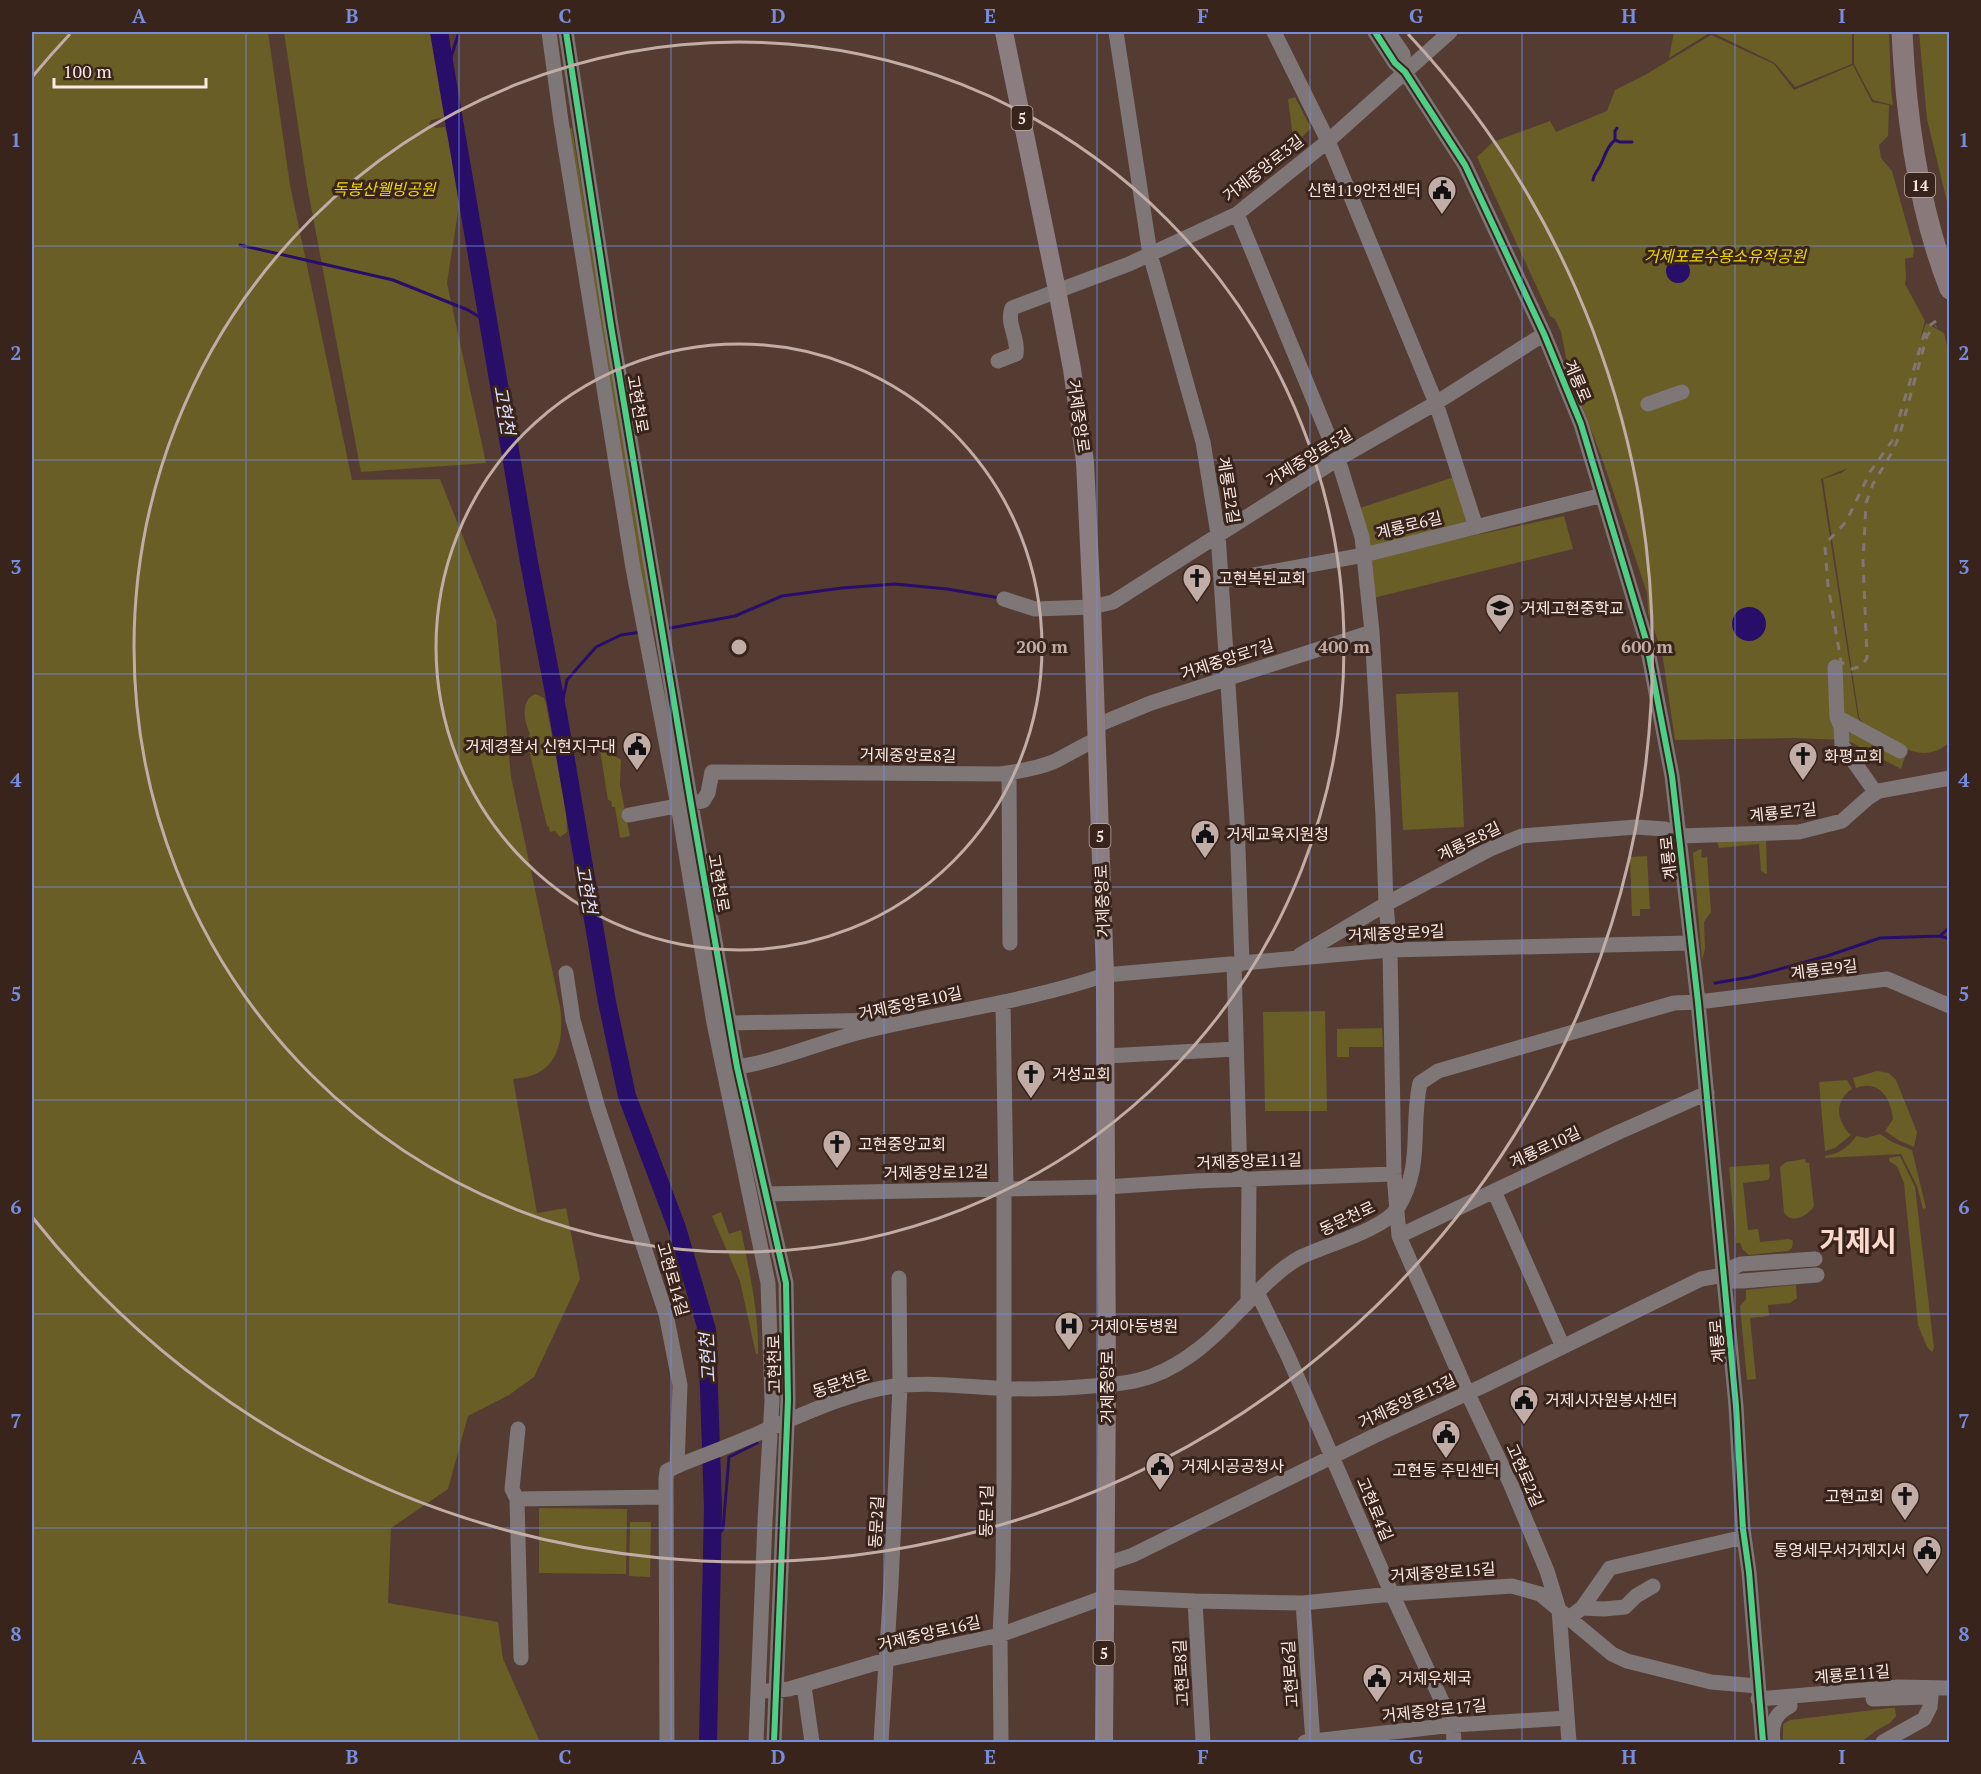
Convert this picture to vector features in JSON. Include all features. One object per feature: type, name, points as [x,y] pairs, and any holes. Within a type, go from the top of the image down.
[{"type":"highway","name":"14","points":[[1902,32],[1930,173],[1950,248]]},
{"type":"highway","name":"14","points":[[1914,32],[1910,77],[1927,222],[1950,289]]},
{"type":"main road","name":"거제중앙로","points":[[1004,32],[1058,290],[1084,449],[1105,975],[1107,1385],[1104,1743]]},
{"type":"street","name":"고현천로","points":[[549,32],[594,330],[645,632],[730,1023],[730,1068],[766,1194],[786,1283],[788,1420],[774,1743]]},
{"type":"street","name":"고현천로","points":[[566,32],[611,326],[662,630],[684,804],[768,1283],[772,1401],[766,1430],[765,1521],[756,1743]]},
{"type":"street","name":"계룡로2길","points":[[1116,32],[1150,254],[1203,442],[1218,534],[1237,820],[1236,1049],[1252,1297]]},
{"type":"street","points":[[1274,32],[1328,141],[1436,403],[1476,527]]},
{"type":"street","name":"계룡로","points":[[1375,32],[1395,63],[1405,72],[1465,165],[1544,334],[1581,424],[1646,640],[1672,776],[1698,1002],[1737,1416],[1744,1537],[1763,1743]]},
{"type":"street","name":"계룡로","points":[[1388,32],[1403,54],[1405,72]]},
{"type":"street","name":"거제중앙로3길","points":[[998,361],[1016,354],[1017,345],[1010,319],[1012,308],[1129,264],[1237,214],[1328,141],[1450,32]]},
{"type":"street","name":"고현로2길","points":[[1237,214],[1338,459],[1362,537],[1372,632],[1383,816],[1390,950],[1394,1174],[1399,1236],[1468,1394],[1511,1485],[1547,1571],[1570,1612],[1567,1718],[1569,1743]]},
{"type":"street","name":"거제중앙로5길","points":[[1004,599],[1035,609],[1092,607],[1113,602],[1338,459],[1436,403],[1544,334]]},
{"type":"street","points":[[1647,404],[1682,392]]},
{"type":"street","name":"계룡로6길","points":[[1221,581],[1364,555],[1603,495]]},
{"type":"street","name":"거제중앙로7길","points":[[1096,733],[1151,703],[1372,632]]},
{"type":"street","points":[[1835,667],[1837,717],[1841,727],[1842,746],[1876,793]]},
{"type":"street","points":[[1837,717],[1900,751]]},
{"type":"street","name":"거제중앙로8길","points":[[684,804],[706,798],[712,772],[1009,773],[1053,762],[1080,747],[1096,733]]},
{"type":"street","points":[[1009,773],[1010,943]]},
{"type":"street","name":"계룡로7길","points":[[1679,836],[1799,832],[1842,821],[1876,793],[1950,778]]},
{"type":"street","points":[[629,815],[684,804]]},
{"type":"street","name":"계룡로8길","points":[[1294,959],[1386,904],[1490,849],[1522,836],[1636,828],[1665,830],[1679,836]]},
{"type":"street","name":"거제중앙로9길","points":[[1105,975],[1390,950],[1690,944]]},
{"type":"street","name":"고현로14길","points":[[566,973],[573,1020],[579,1042],[598,1108],[666,1314],[680,1385],[677,1466],[668,1471],[666,1497],[667,1743]]},
{"type":"street","name":"거제중앙로10길","points":[[730,1068],[848,1035],[1003,1002],[1105,975]]},
{"type":"street","name":"계룡로9길","points":[[1698,1002],[1887,979],[1950,1006]]},
{"type":"street","points":[[1003,1002],[1004,1388]]},
{"type":"street","name":"동문천로","points":[[677,1466],[856,1394],[900,1386],[1063,1388],[1107,1385],[1151,1376],[1176,1364],[1217,1334],[1274,1275],[1298,1259],[1389,1218],[1397,1209],[1411,1178],[1416,1153],[1417,1100],[1420,1083],[1438,1071],[1674,1003],[1698,1002]]},
{"type":"street","points":[[730,1023],[912,1020]]},
{"type":"street","points":[[1106,1056],[1236,1049]]},
{"type":"street","name":"계룡로10길","points":[[1399,1236],[1707,1093]]},
{"type":"street","name":"거제중앙로11길","points":[[1106,1187],[1394,1174]]},
{"type":"street","name":"거제중앙로12길","points":[[766,1194],[1106,1187]]},
{"type":"street","points":[[1494,1191],[1563,1347]]},
{"type":"street","points":[[1815,1258],[1741,1264],[1731,1268],[1724,1275],[1733,1281],[1817,1275]]},
{"type":"street","name":"거제중앙로13길","points":[[1106,1564],[1133,1555],[1701,1279],[1724,1275]]},
{"type":"street","points":[[899,1278],[900,1386]]},
{"type":"street","name":"고현로4길","points":[[1252,1297],[1333,1457],[1392,1594],[1453,1725],[1454,1743]]},
{"type":"street","name":"동문2길","points":[[881,1743],[900,1386]]},
{"type":"street","name":"동문1길","points":[[1001,1743],[1000,1635],[1003,1569],[1004,1388]]},
{"type":"street","points":[[518,1429],[512,1489],[517,1499],[521,1658]]},
{"type":"street","points":[[517,1499],[666,1497]]},
{"type":"street","points":[[1570,1612],[1610,1568],[1744,1537]]},
{"type":"street","name":"거제중앙로15길","points":[[1105,1597],[1303,1603],[1512,1586],[1540,1594],[1570,1612],[1612,1654],[1627,1661],[1758,1691]]},
{"type":"street","points":[[1570,1612],[1625,1607],[1636,1596],[1653,1586]]},
{"type":"street","name":"거제중앙로16길","points":[[759,1691],[804,1686],[886,1660],[1000,1635],[1105,1597]]},
{"type":"street","name":"고현로8길","points":[[1195,1601],[1203,1743]]},
{"type":"street","name":"고현로6길","points":[[1303,1603],[1313,1742]]},
{"type":"street","points":[[1758,1691],[1765,1685],[1791,1702],[1775,1718],[1773,1743]]},
{"type":"street","points":[[804,1686],[812,1743]]},
{"type":"street","name":"계룡로11길","points":[[1791,1702],[1898,1687],[1950,1688]]},
{"type":"street","name":"계룡로11길","points":[[1758,1691],[1791,1702],[1950,1698]]},
{"type":"street","points":[[1883,1743],[1923,1719],[1930,1707],[1930,1697]]},
{"type":"street","points":[[1896,1734],[1904,1724],[1907,1711],[1901,1698]]},
{"type":"street","name":"거제중앙로17길","points":[[1305,1743],[1453,1725],[1567,1718]]},
{"type":"green space","points":[[32,32],[268,32],[290,185],[352,480],[440,479],[496,620],[511,777],[561,1018],[560,1040],[553,1059],[547,1067],[527,1077],[513,1079],[537,1213],[566,1208],[580,1279],[534,1377],[509,1395],[468,1416],[448,1489],[391,1528],[388,1603],[498,1622],[503,1659],[540,1742],[32,1742]]},
{"type":"green space","name":"독봉산웰빙공원","points":[[284,32],[432,32],[434,57],[441,70],[445,117],[431,120],[429,124],[436,128],[445,127],[457,166],[460,199],[447,283],[486,463],[361,472],[307,185]]},
{"type":"green space","points":[[1674,32],[1711,32],[1669,58]]},
{"type":"green space","points":[[1711,32],[1852,32],[1852,64],[1795,87],[1775,63]]},
{"type":"green space","points":[[1854,32],[1889,32],[1893,105],[1873,100],[1854,64]]},
{"type":"green space","points":[[1919,32],[1949,32],[1949,210],[1927,119]]},
{"type":"green space","name":"거제포로수용소유적공원","points":[[1711,35],[1774,64],[1794,90],[1853,65],[1872,102],[1889,105],[1888,136],[1879,145],[1881,158],[1892,171],[1914,250],[1913,257],[1905,259],[1905,284],[1925,321],[1920,340],[1926,323],[1944,333],[1949,355],[1947,381],[1950,400],[1950,742],[1941,749],[1923,753],[1905,749],[1879,735],[1907,751],[1901,769],[1847,740],[1792,738],[1675,740],[1662,652],[1648,613],[1647,593],[1603,461],[1569,372],[1561,332],[1555,319],[1550,316],[1477,157],[1493,142],[1550,121],[1556,132],[1607,111],[1615,90],[1645,75]],"holes":[[[1848,468],[1823,479],[1859,717],[1864,725],[1858,718],[1821,479]]]},
{"type":"green space","points":[[1295,97],[1311,128],[1294,145],[1288,99]]},
{"type":"green space","points":[[572,128],[652,616],[647,617],[567,129]]},
{"type":"green space","points":[[1460,475],[1476,527],[1364,555],[1354,510]]},
{"type":"green space","points":[[1564,516],[1573,549],[1369,599],[1370,558]]},
{"type":"green space","points":[[1458,692],[1464,827],[1403,830],[1396,694]]},
{"type":"green space","points":[[535,694],[544,698],[546,704],[566,810],[567,832],[560,837],[555,831],[550,832],[547,826],[527,741],[530,734],[526,723],[525,706],[530,697]]},
{"type":"green space","points":[[600,750],[607,751],[621,760],[620,785],[630,836],[620,838],[615,807],[612,807],[611,801],[608,800]]},
{"type":"green space","points":[[1766,840],[1767,874],[1761,871],[1759,844],[1719,848],[1717,841]]},
{"type":"green space","points":[[1702,850],[1701,857],[1707,856],[1711,912],[1704,922],[1705,949],[1702,960],[1693,853]]},
{"type":"green space","points":[[1647,856],[1650,909],[1640,909],[1640,916],[1632,916],[1630,857]]},
{"type":"green space","points":[[1325,1011],[1327,1111],[1265,1111],[1263,1012]]},
{"type":"green space","points":[[1382,1028],[1383,1047],[1349,1047],[1349,1057],[1337,1057],[1337,1029]]},
{"type":"green space","points":[[1877,1071],[1889,1073],[1896,1080],[1917,1132],[1914,1147],[1885,1131],[1893,1119],[1890,1104],[1882,1092],[1871,1086],[1856,1088],[1853,1078]]},
{"type":"green space","points":[[1847,1080],[1852,1089],[1842,1099],[1839,1111],[1842,1124],[1851,1135],[1835,1148],[1825,1151],[1819,1082]]},
{"type":"green space","points":[[1880,1134],[1912,1150],[1926,1208],[1923,1209],[1917,1186],[1901,1154],[1825,1158],[1825,1156],[1842,1150],[1856,1136],[1866,1138]]},
{"type":"green space","points":[[1900,1156],[1915,1187],[1934,1348],[1932,1352],[1927,1347],[1918,1325],[1904,1183],[1897,1166],[1889,1161],[1889,1158]]},
{"type":"green space","points":[[1805,1159],[1806,1163],[1809,1163],[1814,1206],[1799,1218],[1790,1218],[1784,1212],[1780,1167],[1786,1162]]},
{"type":"green space","points":[[1769,1164],[1768,1180],[1743,1183],[1748,1230],[1758,1229],[1760,1242],[1789,1239],[1793,1241],[1792,1248],[1788,1251],[1749,1255],[1740,1243],[1736,1243],[1729,1167]]},
{"type":"green space","points":[[721,1212],[729,1234],[741,1230],[755,1307],[758,1354],[756,1354],[740,1281],[712,1216]]},
{"type":"green space","points":[[1796,1285],[1797,1298],[1790,1303],[1768,1305],[1769,1316],[1750,1318],[1756,1379],[1747,1380],[1740,1306],[1746,1299],[1746,1290]]},
{"type":"green space","points":[[539,1508],[627,1509],[626,1574],[539,1573]]},
{"type":"green space","points":[[630,1522],[651,1522],[650,1577],[629,1576]]},
{"type":"green space","points":[[1895,1708],[1896,1716],[1890,1723],[1861,1742],[1783,1742],[1783,1724],[1790,1720]]},
{"type":"shaded area","points":[[1673,259],[1683,259],[1690,266],[1690,276],[1683,283],[1673,283],[1666,276],[1666,266]]},
{"type":"shaded area","points":[[1749,607],[1761,612],[1766,624],[1761,636],[1749,641],[1737,636],[1732,624],[1737,612]]},
{"type":"waterway","name":"고현천","points":[[439,32],[607,1002],[627,1096],[677,1228],[707,1330],[713,1508],[708,1742]]},
{"type":"waterway","points":[[446,73],[459,32]]},
{"type":"waterway","points":[[1593,180],[1615,140],[1617,128]]},
{"type":"waterway","points":[[1615,140],[1632,142]]},
{"type":"waterway","points":[[240,245],[393,280],[468,310],[489,323]]},
{"type":"waterway","points":[[665,629],[735,616],[782,596],[842,588],[895,584],[947,589],[1000,598]]},
{"type":"waterway","points":[[559,719],[567,680],[596,647],[621,635],[641,632]]},
{"type":"waterway","points":[[1715,983],[1751,977],[1827,956],[1880,938],[1940,936],[1950,927]]},
{"type":"waterway","points":[[1940,936],[1950,939]]},
{"type":"waterway","points":[[712,1540],[723,1529],[729,1457],[757,1443]]},
{"type":"railway","points":[[1936,321],[1929,326],[1924,335],[1892,441],[1870,472],[1846,522],[1825,547],[1828,585],[1841,662],[1852,669],[1862,666],[1867,658],[1863,561],[1866,503],[1873,484],[1899,437],[1927,336],[1936,326]]},
{"type":"cycle path","points":[[566,32],[611,326],[737,1067],[786,1283],[788,1400],[774,1742]]},
{"type":"cycle path","points":[[1375,32],[1395,63],[1405,72],[1465,165],[1544,334],[1581,424],[1646,640],[1672,776],[1698,1002],[1736,1406],[1743,1529],[1749,1572],[1763,1742]]},
{"type":"place","name":"신현119안전센터","points":[[1442,216]]},
{"type":"place","name":"고현복된교회","points":[[1197,604]]},
{"type":"place","name":"거제고현중학교","points":[[1500,634]]},
{"type":"place","name":"거제경찰서 신현지구대","points":[[637,772]]},
{"type":"place","name":"화평교회","points":[[1803,782]]},
{"type":"place","name":"거제교육지원청","points":[[1205,860]]},
{"type":"place","name":"거성교회","points":[[1031,1100]]},
{"type":"place","name":"고현중앙교회","points":[[837,1170]]},
{"type":"place","name":"거제아동병원","points":[[1069,1352]]},
{"type":"place","name":"거제시자원봉사센터","points":[[1524,1426]]},
{"type":"place","name":"고현동 주민센터","points":[[1446,1460]]},
{"type":"place","name":"거제시공공청사","points":[[1160,1492]]},
{"type":"place","name":"고현교회","points":[[1905,1522]]},
{"type":"place","name":"통영세무서거제지서","points":[[1927,1576]]},
{"type":"place","name":"거제우체국","points":[[1377,1704]]},
{"type":"district","name":"거제시","points":[[1858,1240]]}]
